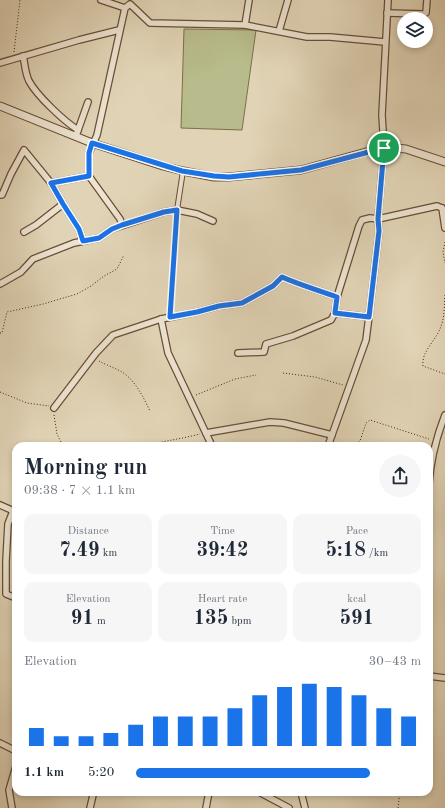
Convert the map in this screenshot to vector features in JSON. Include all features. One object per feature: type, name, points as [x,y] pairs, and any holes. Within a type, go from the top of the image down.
[{"type":"street","points":[[101,0],[125,8]]},
{"type":"street","points":[[245,25],[249,0]]},
{"type":"street","points":[[279,31],[288,0]]},
{"type":"street","points":[[329,442],[366,340],[379,231],[378,219],[384,148],[382,115],[388,0]]},
{"type":"street","points":[[387,13],[423,14],[426,13],[427,0]]},
{"type":"street","points":[[122,225],[120,219],[89,176],[89,153],[92,143],[97,135],[119,30],[125,8],[130,2],[150,23],[187,25],[245,25],[307,37],[330,37],[385,42]]},
{"type":"street","points":[[0,63],[119,30]]},
{"type":"street","points":[[23,56],[29,80],[36,90],[77,134]]},
{"type":"street","points":[[77,134],[88,102]]},
{"type":"street","points":[[0,106],[77,134],[92,143],[182,171],[214,176],[229,177],[301,170],[384,148],[406,149],[445,162]]},
{"type":"street","points":[[0,195],[2,195],[24,150],[51,183],[79,229],[83,241]]},
{"type":"street","points":[[170,317],[177,210],[182,171]]},
{"type":"street","points":[[51,183],[89,176]]},
{"type":"street","points":[[24,232],[36,225],[63,204]]},
{"type":"street","points":[[238,353],[264,352],[266,344],[293,336],[330,320],[335,313],[337,297],[362,220],[370,218],[378,219],[437,206],[444,207],[445,228]]},
{"type":"street","points":[[0,284],[21,272],[33,259],[83,241],[99,238],[112,229],[122,225],[164,212],[177,210],[197,214],[213,221]]},
{"type":"street","points":[[54,408],[113,335],[170,317],[219,306],[242,303],[273,286],[282,277],[302,286],[337,297]]},
{"type":"street","points":[[335,313],[369,317]]},
{"type":"street","points":[[160,320],[168,353],[210,442]]},
{"type":"street","points":[[433,460],[436,442],[445,415]]},
{"type":"street","points":[[206,432],[270,422],[284,423],[332,434]]},
{"type":"street","points":[[0,505],[12,510]]},
{"type":"street","points":[[12,517],[8,524],[6,594],[12,596]]},
{"type":"street","points":[[433,676],[445,678]]},
{"type":"street","points":[[0,743],[12,749]]},
{"type":"street","points":[[12,780],[9,790],[12,808]]},
{"type":"street","points":[[90,808],[93,796]]},
{"type":"street","points":[[206,808],[208,796]]},
{"type":"street","points":[[266,796],[288,808]]},
{"type":"street","points":[[302,796],[305,808]]},
{"type":"path","points":[[15,59],[14,48],[18,26],[20,0]]},
{"type":"path","points":[[445,242],[445,263]]},
{"type":"path","points":[[0,333],[2,333],[8,312],[43,304],[76,294],[117,269],[124,255]]},
{"type":"path","points":[[445,294],[445,309],[440,329],[422,360],[422,366],[445,374]]},
{"type":"path","points":[[93,358],[123,372],[138,389],[150,411]]},
{"type":"path","points":[[283,373],[315,377],[349,387]]},
{"type":"path","points":[[189,397],[235,379],[256,375]]},
{"type":"path","points":[[0,392],[27,402],[54,408],[54,420],[57,434],[61,442]]},
{"type":"path","points":[[359,442],[366,423],[370,420],[436,442]]},
{"type":"path","points":[[160,442],[177,440],[206,432]]},
{"type":"path","points":[[398,808],[400,796]]},
{"type":"green space","points":[[184,29],[256,30],[242,130],[181,128]]},
{"type":"route","points":[[92,143],[182,171],[229,177],[301,170],[384,148],[378,219],[379,231],[369,317],[335,313],[337,297],[302,286],[282,277],[273,286],[242,303],[219,306],[170,317],[177,210],[164,212],[122,225],[112,229],[99,238],[83,241],[79,229],[51,183],[89,176],[89,153],[92,143]]}]
